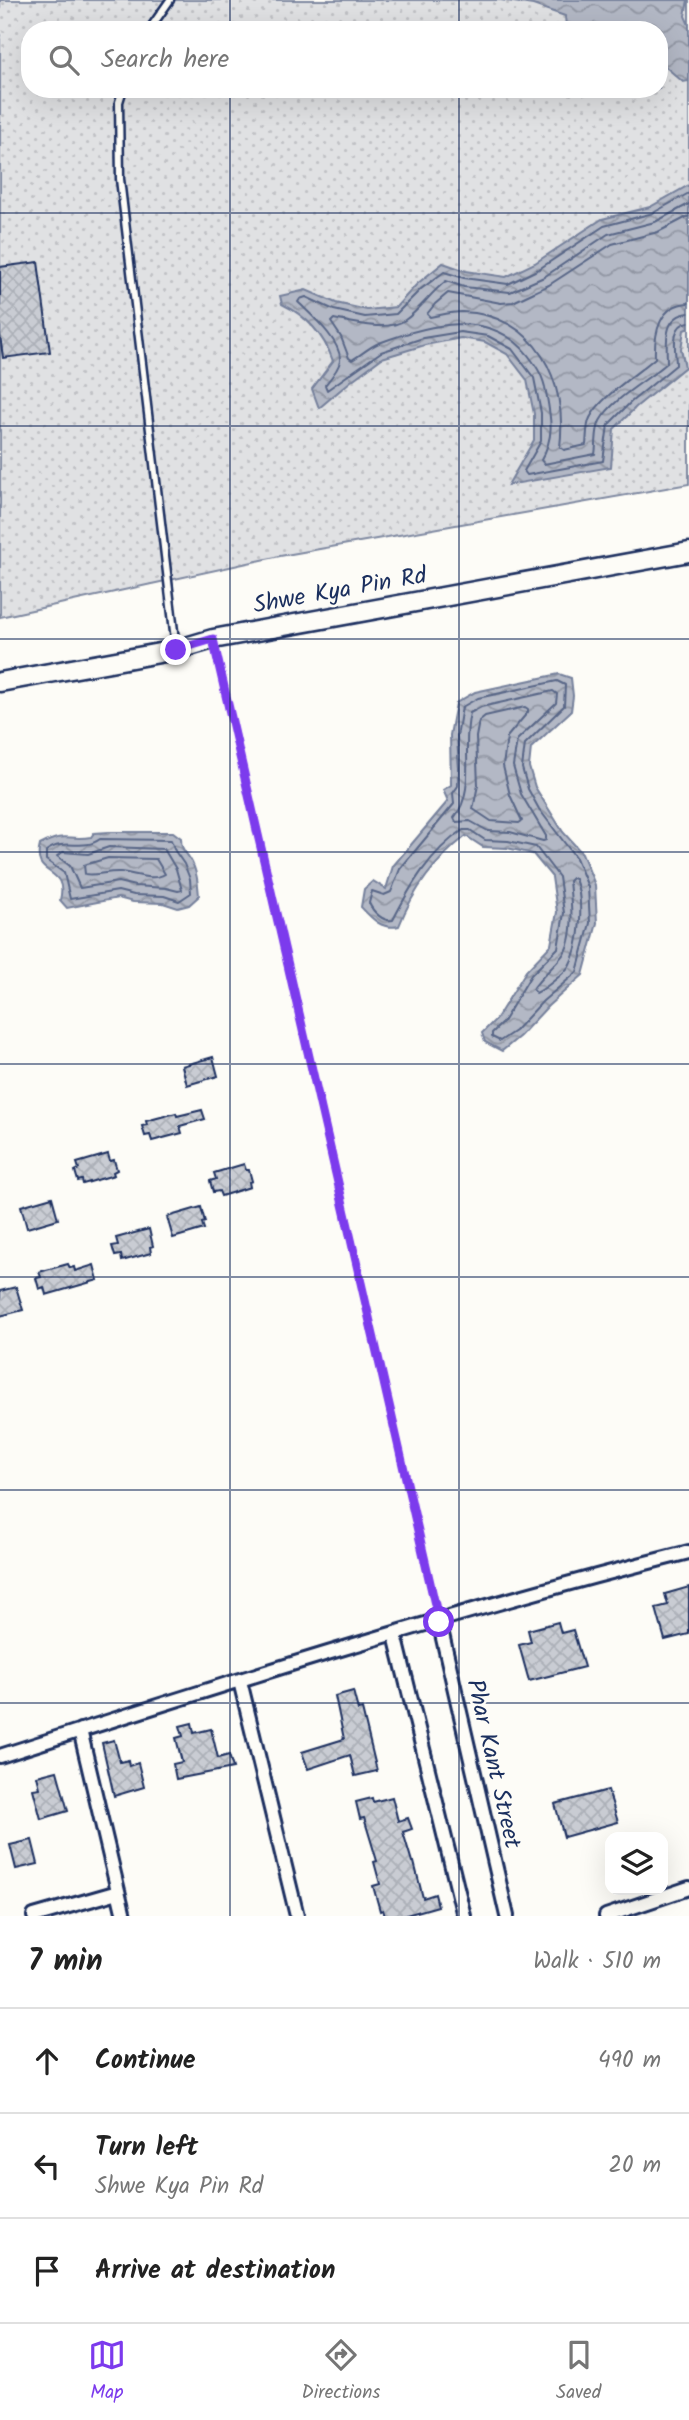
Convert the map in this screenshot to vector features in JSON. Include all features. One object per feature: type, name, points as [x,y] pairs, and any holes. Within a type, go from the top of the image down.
[{"type":"street","name":"Shwe Kya Pin Rd","points":[[0,682],[176,650],[213,639],[689,552]]},
{"type":"street","points":[[0,1756],[395,1634],[582,1579],[689,1552]]},
{"type":"street","name":"Phar Kant Street","points":[[439,1622],[507,1916]]},
{"type":"street","points":[[395,1634],[464,1916]]},
{"type":"street","points":[[240,1681],[297,1916]]},
{"type":"street","points":[[80,1730],[124,1916]]},
{"type":"street","points":[[606,1916],[688,1891]]},
{"type":"street","points":[[34,1916],[118,1892]]},
{"type":"lane","points":[[155,21],[170,0]]},
{"type":"lane","points":[[120,98],[120,179],[176,650]]},
{"type":"path","points":[[213,639],[439,1622]]},
{"type":"shaded area","points":[[0,0],[689,0],[689,484],[280,556],[0,617]]},
{"type":"water","points":[[501,0],[688,0],[685,16],[689,25],[689,81],[683,82],[668,69],[668,21],[565,21],[565,16],[533,5]]},
{"type":"water","points":[[689,185],[689,328],[684,330],[681,349],[685,367],[636,407],[614,429],[611,467],[508,485],[534,440],[534,414],[527,380],[507,354],[485,342],[461,338],[382,358],[319,408],[312,389],[333,361],[314,327],[282,304],[280,296],[306,290],[336,303],[367,310],[396,307],[417,284],[443,263],[466,271],[506,277],[535,263],[602,219],[650,207]]},
{"type":"water","points":[[559,674],[571,678],[571,711],[531,748],[529,767],[535,787],[563,832],[582,853],[595,885],[597,923],[583,975],[502,1051],[485,1042],[482,1033],[497,1018],[526,971],[551,945],[557,912],[552,877],[533,854],[507,848],[483,847],[466,836],[444,855],[426,876],[399,926],[382,925],[361,907],[364,889],[373,881],[386,889],[393,866],[448,801],[443,790],[451,785],[450,735],[456,703],[475,692]]},
{"type":"water","points":[[173,832],[181,838],[183,848],[194,868],[199,896],[189,905],[178,908],[163,903],[133,902],[118,898],[67,908],[60,900],[59,881],[41,863],[40,845],[61,837],[83,838],[91,837],[94,833]]},
{"type":"building","points":[[38,262],[50,352],[3,358],[0,335],[0,267]]},
{"type":"building","points":[[213,1057],[218,1076],[187,1085],[182,1066]]},
{"type":"building","points":[[202,1110],[205,1119],[180,1126],[182,1133],[152,1141],[150,1135],[145,1136],[142,1126],[147,1125],[146,1121]]},
{"type":"building","points":[[108,1154],[110,1161],[114,1160],[117,1170],[113,1172],[114,1175],[83,1184],[82,1180],[78,1181],[75,1171],[79,1169],[77,1163]]},
{"type":"building","points":[[244,1164],[252,1181],[249,1182],[250,1187],[221,1196],[219,1191],[213,1192],[210,1181],[216,1179],[214,1173]]},
{"type":"building","points":[[52,1197],[58,1219],[27,1228],[21,1206]]},
{"type":"building","points":[[201,1207],[204,1229],[173,1238],[167,1217]]},
{"type":"building","points":[[149,1229],[153,1246],[150,1247],[151,1253],[122,1261],[121,1255],[115,1256],[112,1246],[118,1245],[116,1238]]},
{"type":"building","points":[[68,1264],[70,1268],[74,1267],[75,1271],[94,1265],[98,1280],[46,1295],[44,1287],[39,1289],[36,1278],[41,1277],[39,1272]]},
{"type":"building","points":[[16,1287],[23,1310],[0,1316],[0,1291]]},
{"type":"building","points":[[689,1587],[689,1634],[665,1640],[656,1608],[668,1605],[665,1594]]},
{"type":"building","points":[[558,1622],[561,1633],[573,1630],[584,1667],[529,1681],[519,1645],[531,1642],[528,1630]]},
{"type":"building","points":[[353,1691],[358,1710],[362,1709],[377,1771],[355,1776],[350,1755],[308,1769],[302,1752],[344,1739],[335,1696]]},
{"type":"building","points":[[192,1723],[194,1733],[211,1729],[218,1758],[229,1755],[233,1768],[176,1779],[173,1764],[182,1762],[176,1738],[183,1736],[180,1726]]},
{"type":"building","points":[[114,1740],[120,1762],[128,1760],[129,1766],[138,1763],[144,1787],[114,1796],[102,1743]]},
{"type":"building","points":[[57,1771],[68,1811],[41,1819],[33,1789],[40,1788],[37,1776]]},
{"type":"building","points":[[608,1790],[618,1822],[564,1837],[555,1804]]},
{"type":"building","points":[[392,1797],[398,1821],[408,1818],[412,1829],[403,1832],[423,1898],[435,1894],[438,1906],[403,1916],[385,1916],[383,1910],[380,1911],[373,1886],[380,1884],[374,1862],[377,1861],[364,1818],[360,1819],[356,1802],[372,1798],[373,1802]]},
{"type":"building","points":[[32,1840],[38,1864],[16,1869],[10,1845]]},
{"type":"route","points":[[176,650],[213,639],[439,1622]]}]
